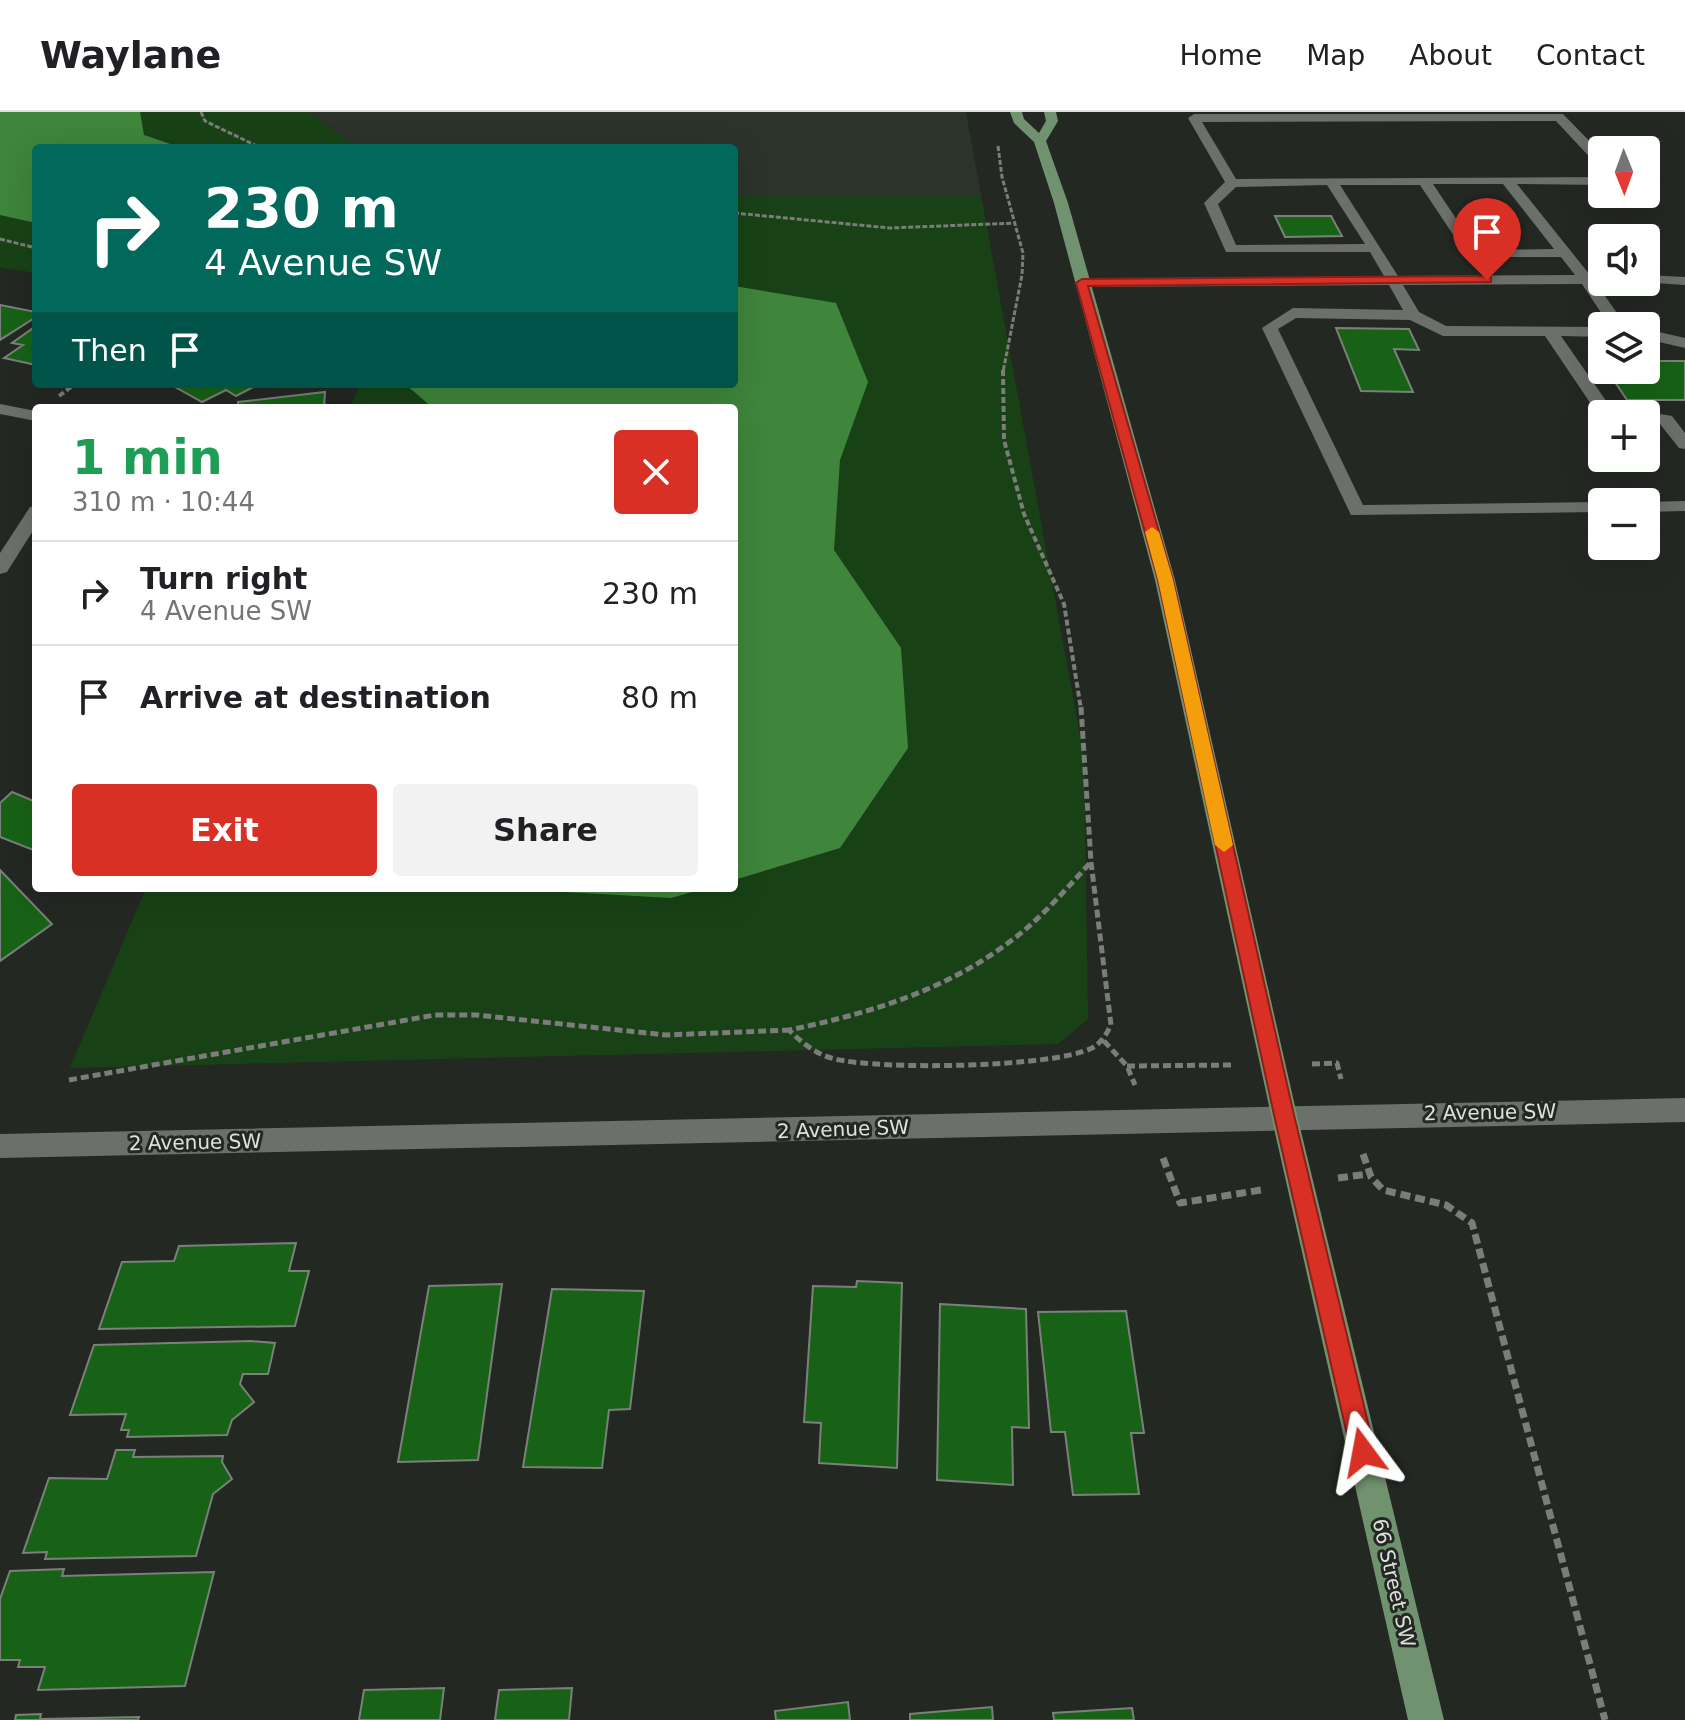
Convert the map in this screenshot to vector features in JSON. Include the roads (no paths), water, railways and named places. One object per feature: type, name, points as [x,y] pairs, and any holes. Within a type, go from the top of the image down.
[{"type":"main road","name":"66 Street SW","points":[[1016,112],[1018,120],[1040,141],[1165,580],[1284,1115],[1426,1720]]},
{"type":"main road","points":[[1040,141],[1052,121],[1050,112]]},
{"type":"street","points":[[1232,183],[1194,118],[1559,117],[1588,147]]},
{"type":"street","points":[[1507,180],[1566,253],[1588,273]]},
{"type":"street","points":[[1331,181],[1396,281],[1413,315]]},
{"type":"street","points":[[1424,181],[1473,254],[1566,253]]},
{"type":"street","points":[[1375,248],[1231,249],[1211,203],[1232,183],[1588,181]]},
{"type":"street","points":[[1082,283],[1588,279]]},
{"type":"street","points":[[1660,280],[1685,281]]},
{"type":"street","points":[[1588,332],[1443,331],[1413,315],[1293,313],[1270,328],[1357,511],[1588,507]]},
{"type":"street","points":[[1551,333],[1597,400]]},
{"type":"street","points":[[1660,335],[1685,343]]},
{"type":"street","points":[[0,409],[32,415]]},
{"type":"street","points":[[1660,419],[1666,420],[1685,444]]},
{"type":"street","points":[[1660,507],[1685,506]]},
{"type":"street","points":[[0,568],[32,517]]},
{"type":"street","name":"2 Avenue SW","points":[[2,1150],[1284,1115],[1685,1110]]}]
